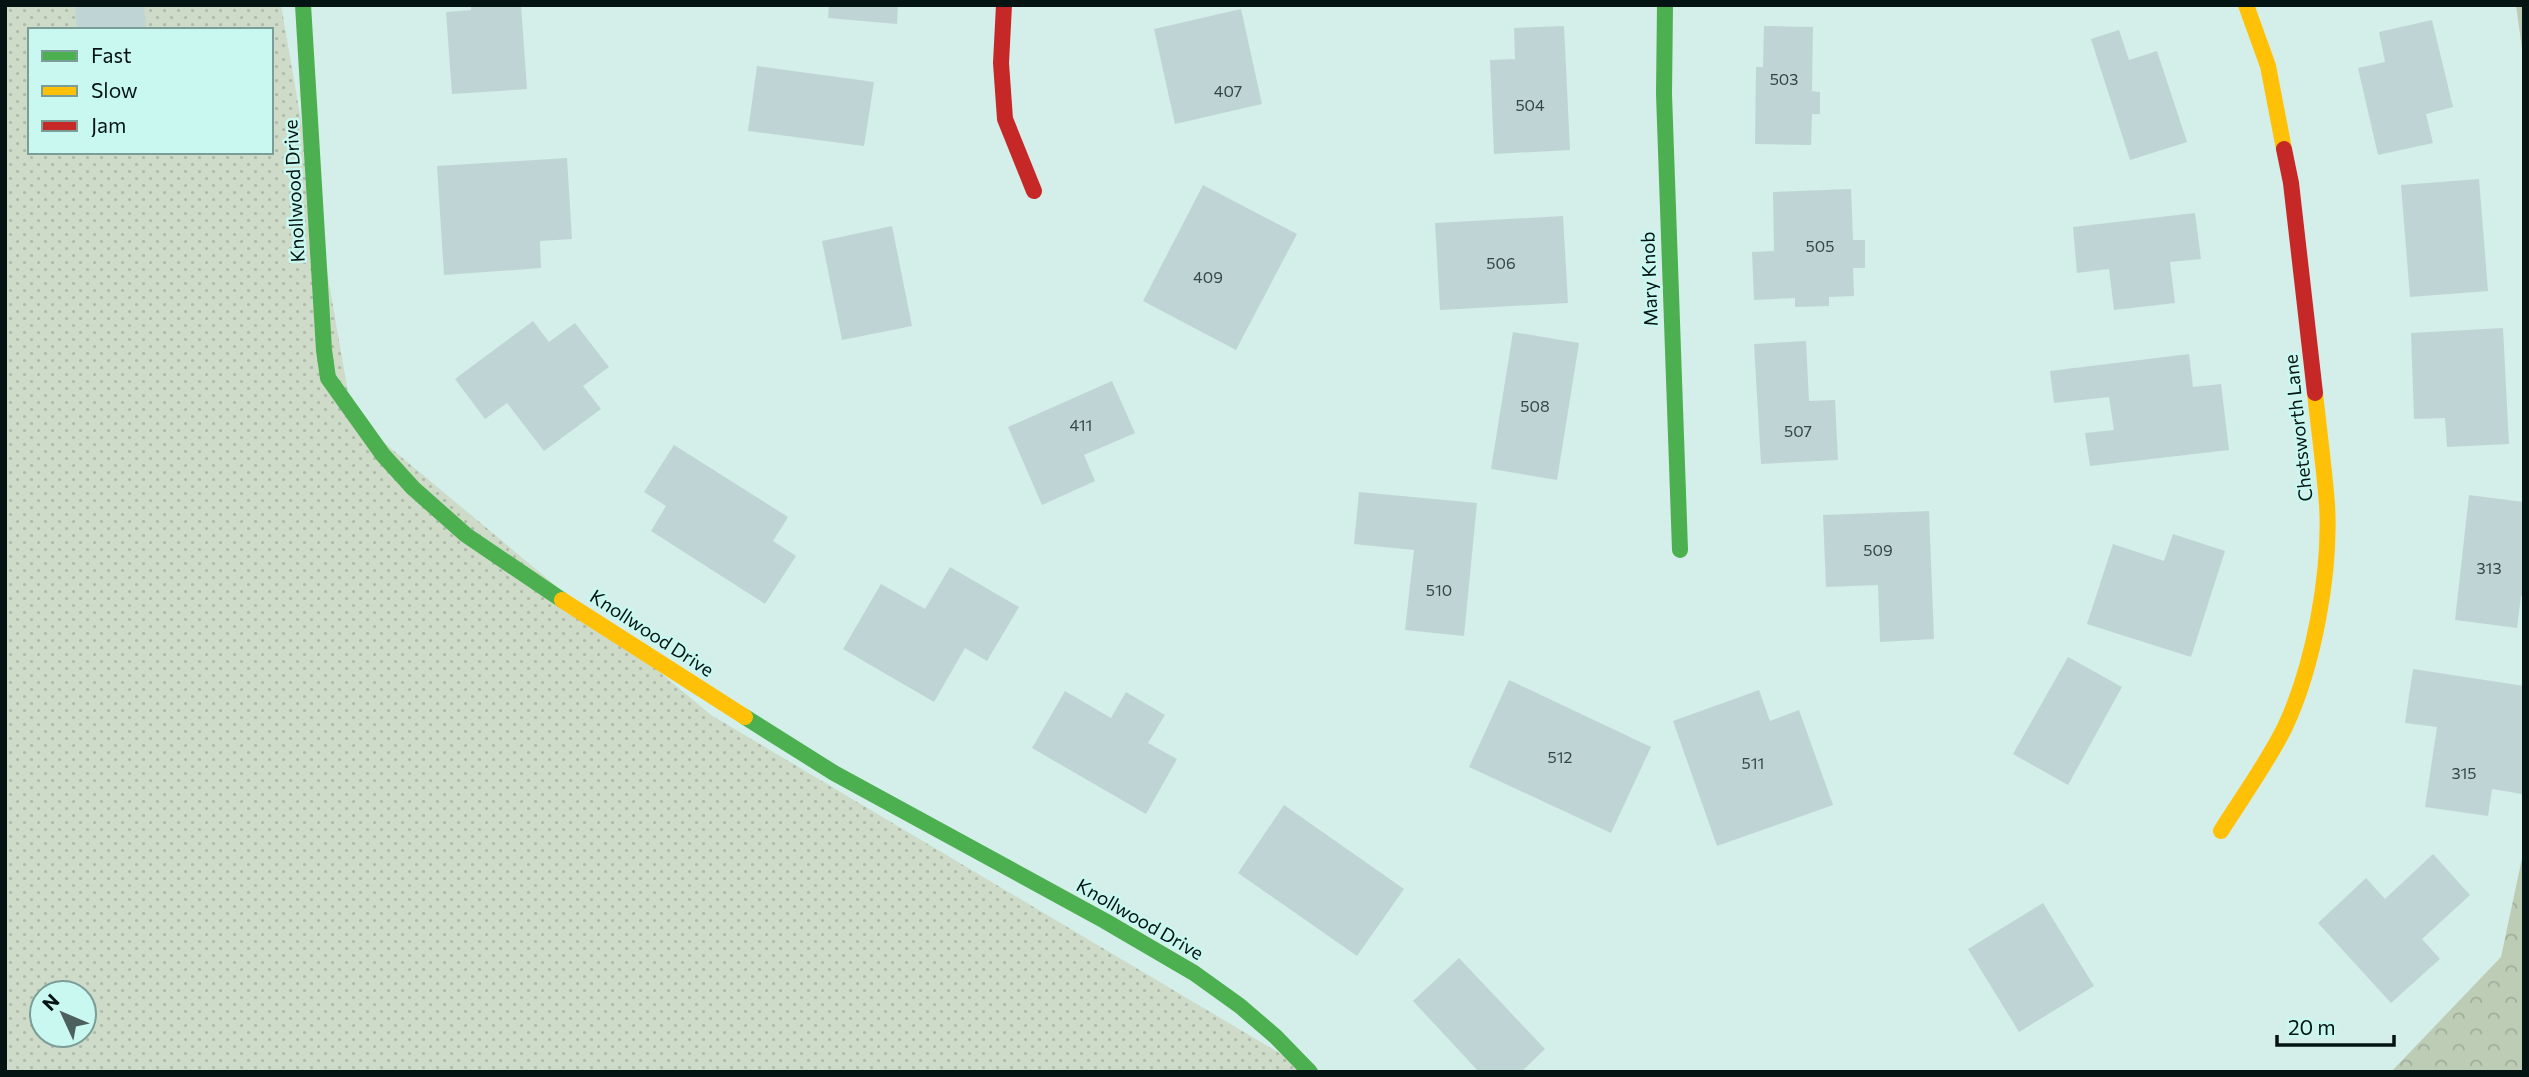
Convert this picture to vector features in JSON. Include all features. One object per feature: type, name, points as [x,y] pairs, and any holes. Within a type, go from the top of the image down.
[{"type":"street","name":"Knollwood Drive","points":[[303,5],[324,350],[328,378],[383,456],[413,488],[466,535],[626,643],[834,773],[1105,921],[1194,973],[1240,1006],[1276,1037],[1310,1072]]},
{"type":"street","points":[[1004,5],[1002,63],[1005,119],[1034,191]]},
{"type":"street","name":"Mary Knob","points":[[1665,5],[1665,122],[1680,550]]},
{"type":"street","name":"Chetsworth Lane","points":[[2221,831],[2285,727],[2305,671],[2326,568],[2327,506],[2291,183],[2268,66],[2246,5]]},
{"type":"green space","points":[[5,5],[281,5],[352,416],[711,715],[1311,1072],[5,1072]]},
{"type":"green space","points":[[2516,5],[2524,5],[2524,63]]},
{"type":"green space","points":[[2524,849],[2524,1072],[2391,1072],[2501,957]]},
{"type":"building","points":[[75,5],[144,5],[146,28],[77,28]]},
{"type":"building","points":[[471,5],[521,5],[527,89],[452,94],[446,12],[471,10]]},
{"type":"building","points":[[829,5],[898,5],[897,24],[828,18]]},
{"type":"building","points":[[1241,9],[1262,104],[1175,124],[1154,29]]},
{"type":"building","points":[[2432,20],[2453,107],[2426,114],[2433,143],[2378,155],[2358,68],[2385,62],[2379,32]]},
{"type":"building","points":[[1564,26],[1570,150],[1494,154],[1490,60],[1515,59],[1514,28]]},
{"type":"building","points":[[1764,26],[1813,27],[1812,91],[1820,92],[1820,114],[1812,114],[1811,145],[1755,144],[1756,67],[1763,67]]},
{"type":"building","points":[[2119,30],[2129,60],[2157,51],[2187,142],[2130,160],[2091,39]]},
{"type":"building","points":[[757,66],[874,82],[864,146],[748,131]]},
{"type":"building","points":[[567,158],[572,239],[540,241],[541,268],[444,275],[437,166]]},
{"type":"building","points":[[2479,179],[2488,291],[2410,297],[2401,185]]},
{"type":"building","points":[[1203,185],[1297,234],[1236,350],[1143,301]]},
{"type":"building","points":[[1851,189],[1853,240],[1865,240],[1865,268],[1853,268],[1854,296],[1829,297],[1829,306],[1795,307],[1795,298],[1754,300],[1752,252],[1774,251],[1773,192]]},
{"type":"building","points":[[2195,213],[2201,259],[2170,262],[2175,303],[2114,310],[2109,269],[2077,273],[2073,227]]},
{"type":"building","points":[[1563,216],[1568,303],[1440,310],[1435,223]]},
{"type":"building","points":[[892,226],[912,326],[842,340],[822,241]]},
{"type":"building","points":[[533,321],[549,342],[575,323],[609,367],[583,386],[601,409],[544,451],[507,403],[485,419],[455,379]]},
{"type":"building","points":[[2503,328],[2509,444],[2447,447],[2445,418],[2414,419],[2411,333]]},
{"type":"building","points":[[1513,332],[1579,343],[1557,480],[1491,469]]},
{"type":"building","points":[[1806,341],[1809,401],[1835,400],[1838,460],[1761,464],[1754,344]]},
{"type":"building","points":[[2189,354],[2193,387],[2221,384],[2229,450],[2090,466],[2085,433],[2114,430],[2109,397],[2054,403],[2050,371]]},
{"type":"building","points":[[1112,381],[1135,433],[1084,455],[1095,481],[1042,505],[1008,427]]},
{"type":"building","points":[[674,445],[788,517],[773,541],[796,556],[765,604],[651,531],[666,506],[644,492]]},
{"type":"building","points":[[1359,492],[1477,503],[1464,636],[1405,630],[1414,550],[1354,544]]},
{"type":"building","points":[[2469,495],[2524,502],[2524,596],[2521,596],[2517,628],[2455,620]]},
{"type":"building","points":[[1929,511],[1934,639],[1880,642],[1878,585],[1826,587],[1823,515]]},
{"type":"building","points":[[2173,534],[2225,551],[2191,657],[2087,624],[2113,544],[2164,561]]},
{"type":"building","points":[[950,567],[1019,607],[987,661],[965,648],[934,702],[843,649],[881,584],[925,609]]},
{"type":"building","points":[[2068,657],[2122,687],[2068,785],[2013,754]]},
{"type":"building","points":[[2413,669],[2524,686],[2522,794],[2492,789],[2488,816],[2425,807],[2437,727],[2405,723]]},
{"type":"building","points":[[1509,680],[1651,747],[1611,833],[1469,767]]},
{"type":"building","points":[[1759,690],[1770,721],[1799,710],[1833,805],[1717,846],[1673,721]]},
{"type":"building","points":[[1065,691],[1111,718],[1126,692],[1165,715],[1148,743],[1177,759],[1146,814],[1032,748]]},
{"type":"building","points":[[1284,805],[1404,889],[1357,956],[1238,873]]},
{"type":"building","points":[[2433,854],[2470,895],[2422,939],[2440,959],[2391,1003],[2318,923],[2366,878],[2385,899]]},
{"type":"building","points":[[2043,903],[2094,986],[2019,1032],[1968,949]]},
{"type":"building","points":[[1459,958],[1545,1049],[1521,1072],[1479,1072],[1413,1001]]},
{"type":"traffic: fast","points":[[303,5],[324,350],[328,378],[383,455],[413,488],[466,535],[562,600]]},
{"type":"traffic: fast","points":[[1665,5],[1664,94],[1680,550]]},
{"type":"traffic: fast","points":[[745,717],[834,773],[1105,921],[1194,973],[1240,1006],[1276,1037],[1310,1072]]},
{"type":"traffic: slow","points":[[2246,5],[2268,66],[2284,149]]},
{"type":"traffic: slow","points":[[2221,831],[2285,727],[2312,647],[2323,588],[2328,531],[2315,393]]},
{"type":"traffic: slow","points":[[562,600],[745,717]]},
{"type":"traffic: jam","points":[[1004,5],[1001,63],[1005,119],[1034,191]]},
{"type":"traffic: jam","points":[[2284,149],[2291,183],[2315,393]]}]
